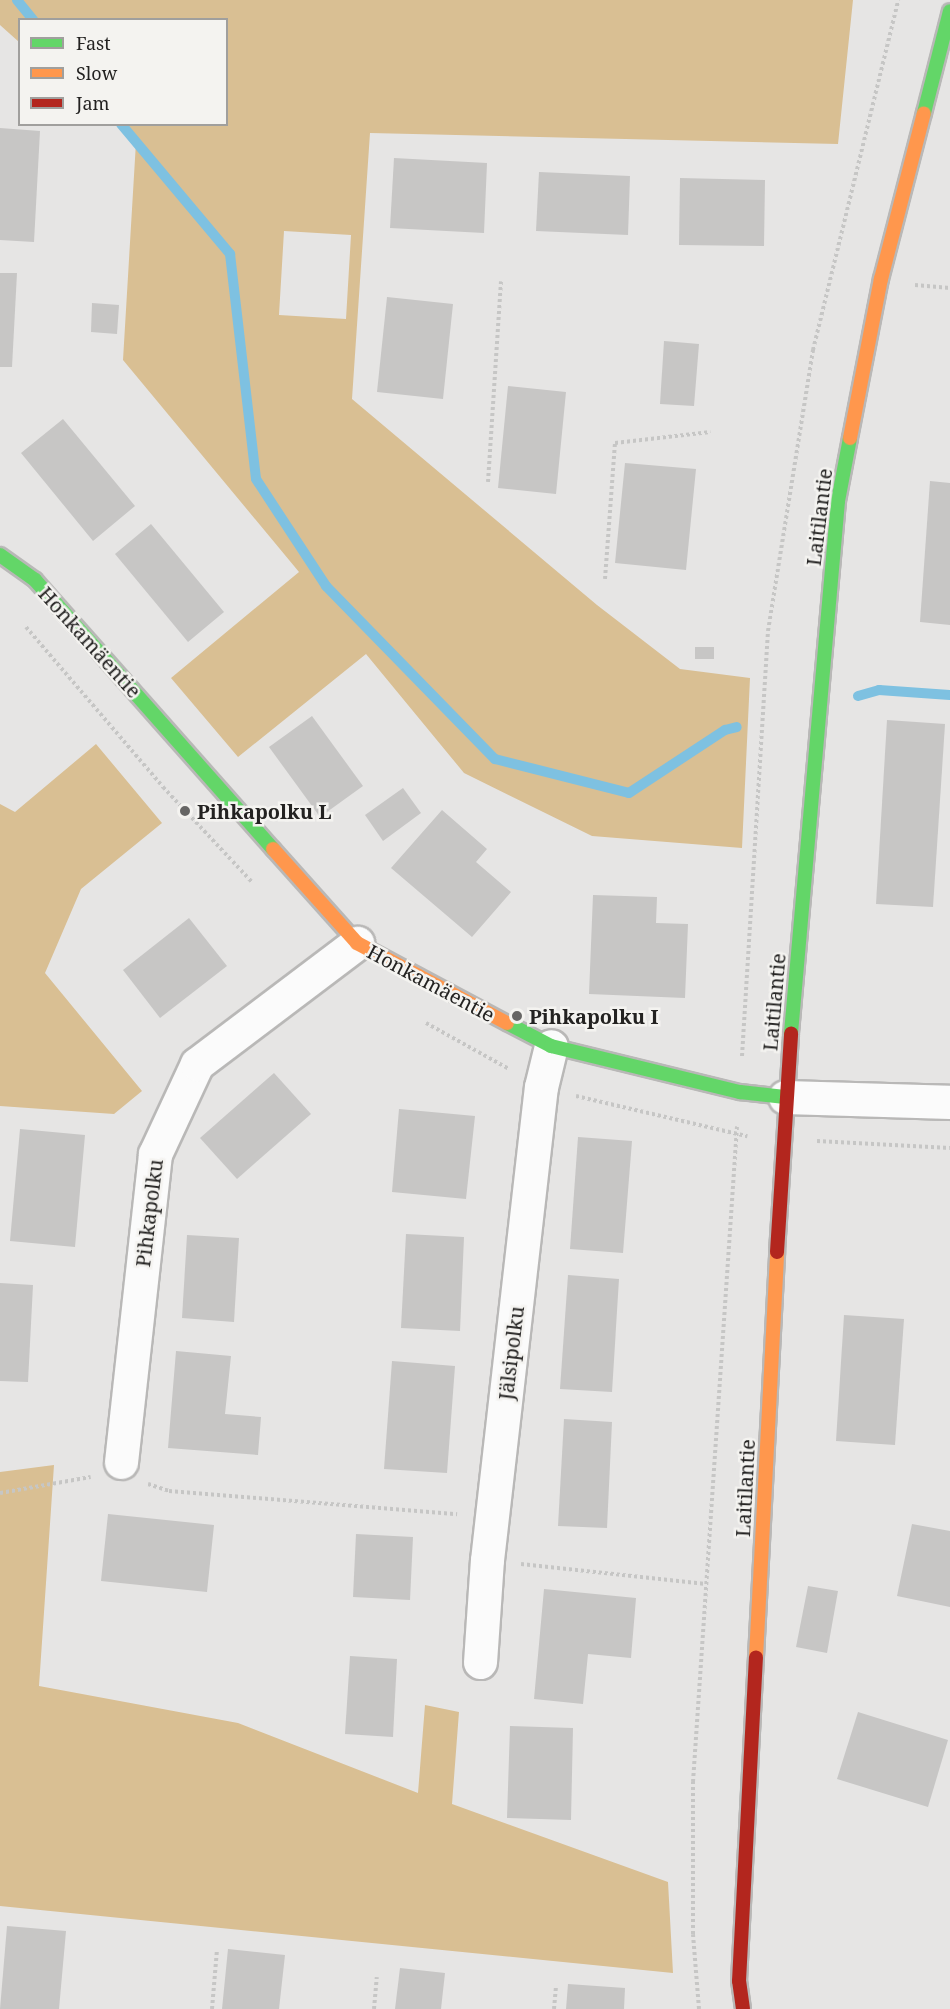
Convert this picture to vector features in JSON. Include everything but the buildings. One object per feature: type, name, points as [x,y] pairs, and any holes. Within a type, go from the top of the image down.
[{"type":"street","name":"Laitilantie","points":[[743,2009],[739,1981],[785,1097],[838,501],[881,279],[950,11]]},
{"type":"street","name":"Honkamäentie","points":[[0,555],[35,580],[357,943],[551,1046],[740,1092],[785,1097],[950,1102]]},
{"type":"street","name":"Pihkapolku","points":[[121,1462],[155,1154],[197,1064],[357,943]]},
{"type":"street","name":"Jälsipolku","points":[[480,1662],[487,1560],[541,1087],[551,1046]]},
{"type":"path","points":[[488,482],[501,281]]},
{"type":"path","points":[[605,579],[615,444],[710,432]]},
{"type":"path","points":[[736,1136],[950,1148]]},
{"type":"path","points":[[0,1493],[93,1477],[121,1462],[138,1481],[169,1491],[492,1517]]},
{"type":"path","points":[[487,1560],[706,1584]]},
{"type":"path","points":[[212,2009],[218,1949]]},
{"type":"path","points":[[374,2009],[376,1977]]},
{"type":"path","points":[[554,2009],[556,1986]]},
{"type":"shaded area","points":[[0,0],[853,0],[838,144],[370,133],[352,399],[597,605],[680,669],[750,678],[742,848],[592,836],[464,773],[366,654],[238,757],[171,678],[299,572],[123,360],[136,142],[117,126],[228,126],[228,18],[18,18],[18,41],[0,25]],"holes":[[[284,231],[351,235],[346,319],[279,315]]]},
{"type":"shaded area","points":[[96,744],[162,823],[81,889],[45,973],[142,1091],[114,1114],[0,1106],[0,804],[15,812]]},
{"type":"shaded area","points":[[54,1465],[39,1686],[238,1723],[418,1793],[425,1705],[459,1712],[452,1804],[668,1882],[673,1973],[0,1906],[0,1472]]},
{"type":"waterway","points":[[17,0],[31,18]]},
{"type":"waterway","points":[[123,126],[230,254],[256,479],[326,586],[495,759],[629,793],[725,730],[737,727]]},
{"type":"waterway","points":[[858,696],[879,690],[950,695]]},
{"type":"traffic: fast","points":[[924,113],[950,11]]},
{"type":"traffic: fast","points":[[791,1033],[838,501],[850,438]]},
{"type":"traffic: fast","points":[[0,555],[35,580],[273,849]]},
{"type":"traffic: fast","points":[[507,1023],[551,1046],[740,1092],[785,1097]]},
{"type":"traffic: slow","points":[[850,438],[881,279],[924,113]]},
{"type":"traffic: slow","points":[[273,849],[357,943],[507,1023]]},
{"type":"traffic: slow","points":[[756,1657],[777,1252]]},
{"type":"traffic: jam","points":[[777,1252],[791,1033]]},
{"type":"traffic: jam","points":[[743,2009],[739,1981],[756,1657]]},
{"type":"place","name":"Pihkapolku L","points":[[185,811]]},
{"type":"place","name":"Pihkapolku I","points":[[517,1016]]}]
